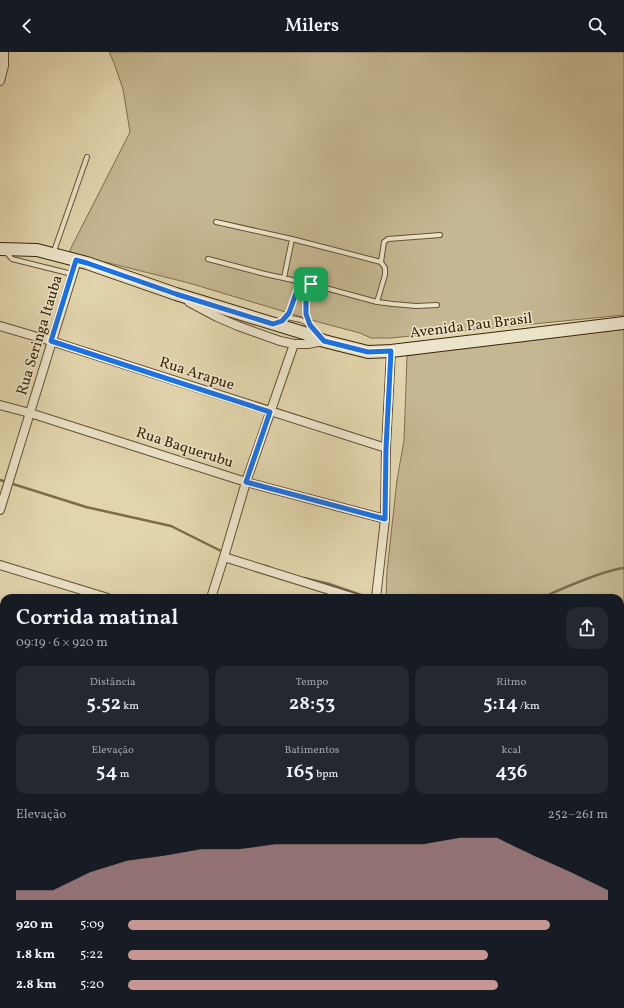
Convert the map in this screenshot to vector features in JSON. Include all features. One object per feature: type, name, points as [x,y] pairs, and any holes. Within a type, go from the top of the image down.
[{"type":"main road","name":"Avenida Pau Brasil","points":[[2,249],[37,250],[87,263],[176,294],[304,333],[324,341],[368,352],[391,351],[624,323]]},
{"type":"street","points":[[4,52],[4,66]]},
{"type":"street","points":[[0,81],[4,66],[11,52]]},
{"type":"street","name":"Rua Seringa Itauba","points":[[1,507],[76,260]]},
{"type":"street","name":"Avenida Pau Brasil","points":[[176,294],[217,317],[280,341],[294,344],[308,344],[324,341]]},
{"type":"street","name":"Rua Arapue","points":[[0,326],[386,448]]},
{"type":"street","points":[[212,594],[246,482],[294,344]]},
{"type":"street","points":[[376,594],[385,519],[386,448],[391,351]]},
{"type":"street","name":"Rua Baquerubu","points":[[0,405],[30,413],[246,482],[385,519]]},
{"type":"street","points":[[225,553],[343,594]]},
{"type":"street","points":[[0,565],[95,594]]},
{"type":"lane","points":[[53,254],[87,157]]},
{"type":"lane","points":[[216,222],[292,239],[381,262],[385,268],[385,275],[377,302]]},
{"type":"lane","points":[[381,262],[384,242],[388,239],[440,235]]},
{"type":"lane","points":[[284,278],[292,239]]},
{"type":"lane","points":[[2,249],[12,259],[72,274]]},
{"type":"lane","points":[[208,259],[377,302],[416,306],[437,305]]},
{"type":"lane","points":[[273,324],[282,321],[289,313],[300,282]]},
{"type":"lane","points":[[310,325],[306,314],[306,301],[311,284]]},
{"type":"lane","points":[[286,317],[302,320],[310,325],[324,341]]},
{"type":"shaded area","points":[[109,52],[624,52],[624,315],[391,338],[371,338],[360,333],[189,283],[69,253],[130,132],[123,89]]},
{"type":"shaded area","points":[[624,328],[624,594],[386,594],[387,571],[397,480],[404,440],[407,356],[469,345]]},
{"type":"waterway","points":[[0,480],[86,507],[171,526],[223,552]]},
{"type":"waterway","points":[[258,564],[269,567]]},
{"type":"waterway","points":[[551,594],[597,575],[624,568]]},
{"type":"waterway","points":[[304,578],[329,584],[358,594]]},
{"type":"route","points":[[76,260],[176,294],[273,324],[282,321],[289,313],[300,282],[311,284],[306,301],[306,314],[310,325],[324,341],[368,352],[391,351],[386,448],[385,519],[246,482],[270,412],[51,341],[76,260]]}]
